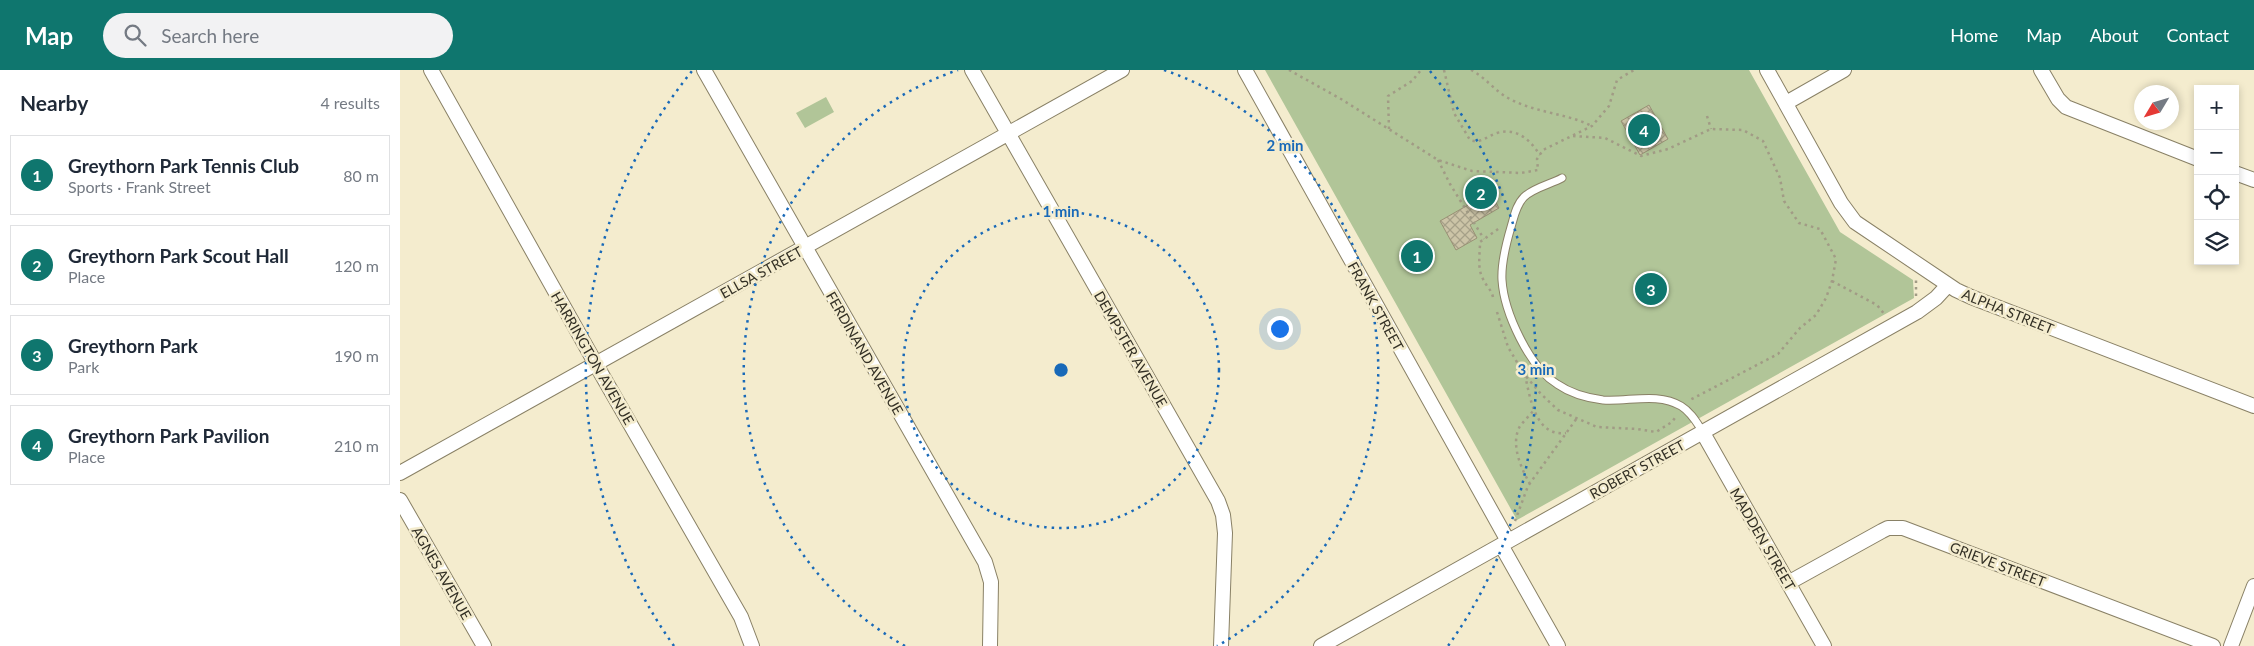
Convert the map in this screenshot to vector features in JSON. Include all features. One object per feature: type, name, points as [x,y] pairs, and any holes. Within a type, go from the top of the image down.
[{"type":"street","name":"HARRINGTON AVENUE","points":[[431,70],[741,617],[752,646]]},
{"type":"street","name":"FERDINAND AVENUE","points":[[704,70],[985,562],[992,593],[990,646]]},
{"type":"street","name":"DEMPSTER AVENUE","points":[[972,70],[1218,501],[1225,533],[1221,646]]},
{"type":"street","name":"ELLSA STREET","points":[[400,473],[1122,70]]},
{"type":"street","name":"FRANK STREET","points":[[1245,70],[1505,543],[1558,646]]},
{"type":"street","name":"ALPHA STREET","points":[[1767,70],[1841,204],[1855,222],[1948,284],[1971,297],[2254,406]]},
{"type":"street","points":[[1786,103],[1844,70]]},
{"type":"street","points":[[2041,70],[2058,99],[2066,107],[2194,157]]},
{"type":"street","points":[[2239,174],[2254,180]]},
{"type":"street","name":"ROBERT STREET","points":[[1321,646],[1918,312],[1938,296],[1948,284]]},
{"type":"street","name":"MADDEN STREET","points":[[1703,433],[1824,646]]},
{"type":"street","name":"AGNES AVENUE","points":[[400,500],[484,646]]},
{"type":"street","name":"GRIEVE STREET","points":[[1788,583],[1888,528],[1903,528],[2213,646]]},
{"type":"street","points":[[2231,646],[2254,586]]},
{"type":"lane","points":[[1562,178],[1525,196],[1516,210],[1506,248],[1502,279],[1508,307],[1525,349],[1546,376],[1556,384],[1576,394],[1604,400],[1658,399],[1683,407],[1703,433]]},
{"type":"path","points":[[1289,70],[1341,99],[1438,160],[1472,171],[1521,173],[1538,170],[1538,159],[1543,150],[1592,126],[1609,106],[1617,80],[1634,70]]},
{"type":"path","points":[[1389,129],[1388,96],[1412,81],[1421,70]]},
{"type":"path","points":[[1444,70],[1456,119],[1470,140],[1479,141],[1497,133],[1520,133],[1534,145],[1540,155]]},
{"type":"path","points":[[1471,70],[1507,98],[1548,113],[1577,118],[1592,126]]},
{"type":"path","points":[[1707,116],[1712,129]]},
{"type":"path","points":[[1502,226],[1480,242],[1479,265],[1483,280],[1492,290],[1508,347],[1524,374],[1558,410],[1597,427],[1656,432],[1672,422],[1693,397],[1749,370],[1782,351],[1800,328],[1816,315],[1826,298],[1832,281],[1836,259],[1820,229],[1799,223],[1784,201],[1780,178],[1763,141],[1743,130],[1712,129],[1668,149],[1641,156],[1605,138],[1573,136]]},
{"type":"path","points":[[1438,160],[1450,184],[1484,238]]},
{"type":"path","points":[[1916,298],[1916,279],[1938,296]]},
{"type":"path","points":[[1832,281],[1877,305],[1886,315]]},
{"type":"path","points":[[1524,374],[1534,414],[1548,430],[1561,434],[1567,432]]},
{"type":"path","points":[[1530,484],[1520,466],[1517,443],[1520,427],[1533,410]]},
{"type":"path","points":[[1514,524],[1530,484],[1577,418]]},
{"type":"green space","points":[[1265,70],[1749,70],[1840,232],[1913,280],[1914,298],[1517,520]]},
{"type":"green space","points":[[826,97],[834,112],[805,128],[796,113]]},
{"type":"building","points":[[1649,105],[1668,139],[1640,155],[1621,121]]},
{"type":"building","points":[[1481,176],[1499,208],[1470,225],[1477,238],[1456,250],[1440,221],[1475,201],[1466,185]]},
{"type":"place","name":"Greythorn Park Pavilion","points":[[1644,130]]},
{"type":"place","name":"Greythorn Park Scout Hall","points":[[1481,193]]},
{"type":"place","name":"Greythorn Park Tennis Club","points":[[1417,256]]},
{"type":"place","name":"Greythorn Park","points":[[1651,289]]}]
